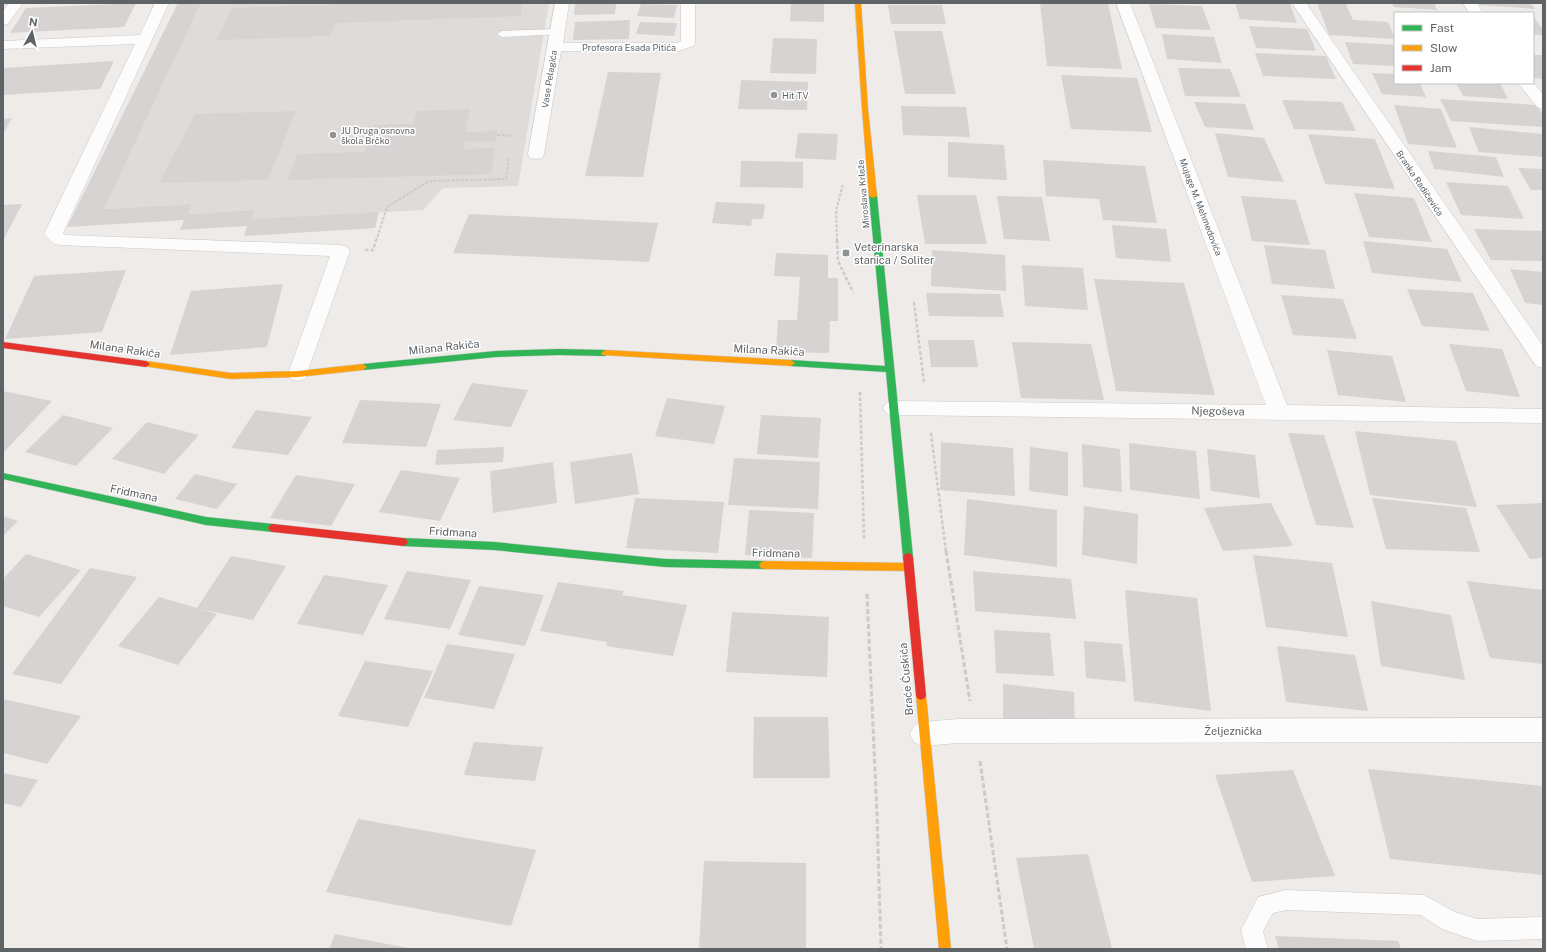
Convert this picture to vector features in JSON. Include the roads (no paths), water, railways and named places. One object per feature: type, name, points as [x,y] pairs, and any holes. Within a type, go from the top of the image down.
[{"type":"street","points":[[3,21],[16,3]]},
{"type":"street","points":[[162,3],[53,234],[60,240],[340,251],[298,374]]},
{"type":"street","name":"Vase Pelagića","points":[[536,154],[562,3]]},
{"type":"street","name":"Profesora Esada Pitića","points":[[554,48],[679,48],[688,43],[688,3]]},
{"type":"street","name":"Miroslava Krleže","points":[[858,3],[865,109],[893,408]]},
{"type":"street","name":"Mujage M. Mehmedovića","points":[[1123,3],[1279,412]]},
{"type":"street","name":"Branka Radičevića","points":[[1299,3],[1543,361]]},
{"type":"street","points":[[1470,3],[1475,12]]},
{"type":"street","points":[[3,45],[144,39]]},
{"type":"street","points":[[1527,84],[1543,104]]},
{"type":"street","name":"Milana Rakiča","points":[[3,345],[231,376],[298,374],[496,354],[559,352],[621,353],[889,369]]},
{"type":"street","name":"Njegoševa","points":[[893,408],[1543,416]]},
{"type":"street","name":"Braće Ćuskića","points":[[893,408],[923,734],[945,949]]},
{"type":"street","name":"Fridmana","points":[[3,476],[206,521],[386,541],[494,546],[665,563],[908,567]]},
{"type":"street","name":"Željeznička","points":[[923,734],[975,732],[1543,730]]},
{"type":"lane","points":[[502,34],[556,32]]},
{"type":"lane","points":[[1257,949],[1252,930],[1266,904],[1286,900],[1424,905],[1450,921],[1477,930],[1543,928]]},
{"type":"place","name":"Hit TV","points":[[774,95]]},
{"type":"place","name":"JU Druga osnovna škola Brčko","points":[[333,135]]},
{"type":"place","name":"Veterinarska stanica / Soliter","points":[[846,253]]}]
